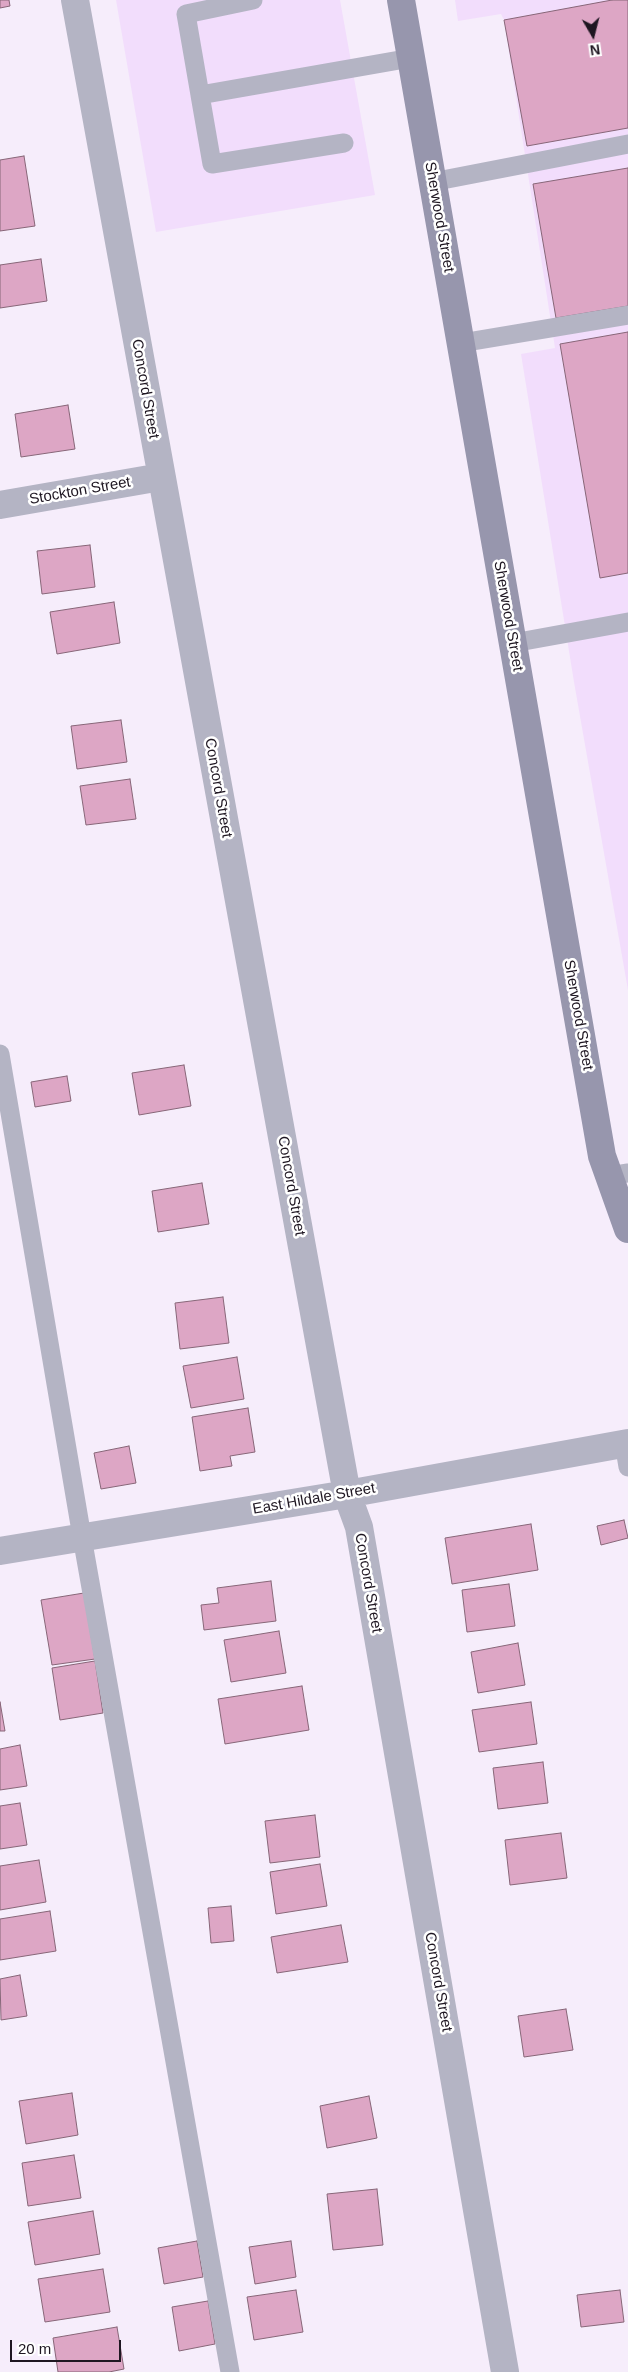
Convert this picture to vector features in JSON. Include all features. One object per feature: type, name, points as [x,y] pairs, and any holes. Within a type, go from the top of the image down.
[{"type":"street","name":"Concord Street","points":[[75,0],[347,1494],[359,1527],[505,2372]]},
{"type":"street","name":"Sherwood Street","points":[[401,0],[600,1146],[618,1174],[626,1218]]},
{"type":"street","name":"Stockton Street","points":[[0,505],[161,477]]},
{"type":"street","name":"East Hildale Street","points":[[0,1551],[347,1494],[627,1451]]},
{"type":"lane","points":[[253,0],[186,14],[212,164],[344,143]]},
{"type":"lane","points":[[200,95],[411,58]]},
{"type":"lane","points":[[432,182],[628,144]]},
{"type":"lane","points":[[461,343],[628,315]]},
{"type":"lane","points":[[513,643],[628,622]]},
{"type":"lane","points":[[0,1054],[82,1537],[230,2372]]},
{"type":"shaded area","points":[[116,0],[340,0],[375,195],[156,232]]},
{"type":"shaded area","points":[[455,0],[628,0],[628,990],[574,682],[521,354],[555,348],[504,20],[501,14],[458,21]]},
{"type":"building","points":[[0,0],[9,0],[10,6],[0,8]]},
{"type":"building","points":[[612,0],[628,0],[628,128],[527,146],[504,20]]},
{"type":"building","points":[[24,156],[35,226],[0,231],[0,160]]},
{"type":"building","points":[[628,168],[628,306],[556,318],[533,184]]},
{"type":"building","points":[[41,259],[47,301],[0,308],[0,265]]},
{"type":"building","points":[[628,332],[628,573],[600,578],[560,344]]},
{"type":"building","points":[[68,405],[75,449],[21,457],[15,414]]},
{"type":"building","points":[[90,545],[95,587],[42,594],[37,551]]},
{"type":"building","points":[[114,602],[120,643],[57,654],[50,612]]},
{"type":"building","points":[[121,720],[127,762],[77,769],[71,726]]},
{"type":"building","points":[[130,779],[136,819],[86,825],[80,786]]},
{"type":"building","points":[[184,1065],[191,1106],[139,1115],[132,1073]]},
{"type":"building","points":[[67,1076],[71,1101],[35,1107],[31,1082]]},
{"type":"building","points":[[202,1183],[209,1224],[158,1232],[152,1191]]},
{"type":"building","points":[[223,1297],[229,1343],[180,1349],[175,1303]]},
{"type":"building","points":[[237,1357],[244,1399],[191,1408],[183,1366]]},
{"type":"building","points":[[248,1408],[255,1452],[230,1456],[232,1466],[200,1471],[192,1417]]},
{"type":"building","points":[[129,1446],[136,1483],[101,1489],[94,1453]]},
{"type":"building","points":[[624,1520],[628,1538],[601,1545],[597,1526]]},
{"type":"building","points":[[531,1524],[538,1570],[452,1584],[445,1538]]},
{"type":"building","points":[[271,1581],[276,1621],[204,1630],[201,1605],[219,1603],[217,1588]]},
{"type":"building","points":[[509,1584],[515,1626],[467,1632],[462,1590]]},
{"type":"building","points":[[84,1593],[95,1659],[52,1665],[41,1600]]},
{"type":"building","points":[[279,1631],[286,1673],[231,1682],[224,1640]]},
{"type":"building","points":[[518,1643],[525,1685],[478,1693],[471,1652]]},
{"type":"building","points":[[95,1661],[103,1713],[60,1720],[52,1668]]},
{"type":"building","points":[[302,1686],[309,1730],[225,1744],[218,1699]]},
{"type":"building","points":[[0,1702],[5,1731],[0,1731]]},
{"type":"building","points":[[531,1702],[537,1744],[479,1752],[472,1710]]},
{"type":"building","points":[[20,1745],[27,1786],[0,1790],[0,1749]]},
{"type":"building","points":[[543,1762],[548,1803],[498,1809],[493,1768]]},
{"type":"building","points":[[20,1803],[27,1845],[0,1849],[0,1806]]},
{"type":"building","points":[[315,1815],[320,1857],[270,1863],[265,1821]]},
{"type":"building","points":[[561,1833],[567,1878],[510,1885],[505,1840]]},
{"type":"building","points":[[39,1860],[46,1902],[0,1910],[0,1866]]},
{"type":"building","points":[[320,1864],[327,1906],[276,1914],[270,1872]]},
{"type":"building","points":[[231,1906],[234,1941],[211,1943],[208,1908]]},
{"type":"building","points":[[50,1911],[56,1951],[0,1960],[0,1919]]},
{"type":"building","points":[[341,1925],[348,1962],[277,1973],[271,1937]]},
{"type":"building","points":[[20,1975],[27,2016],[1,2020],[0,1979]]},
{"type":"building","points":[[566,2009],[573,2050],[524,2057],[518,2016]]},
{"type":"building","points":[[72,2093],[78,2135],[26,2144],[19,2101]]},
{"type":"building","points":[[369,2096],[377,2138],[327,2148],[320,2106]]},
{"type":"building","points":[[74,2155],[81,2198],[28,2206],[22,2163]]},
{"type":"building","points":[[377,2189],[383,2245],[333,2250],[327,2194]]},
{"type":"building","points":[[93,2211],[100,2254],[35,2265],[28,2222]]},
{"type":"building","points":[[197,2241],[203,2277],[164,2284],[158,2248]]},
{"type":"building","points":[[291,2241],[296,2277],[255,2284],[249,2247]]},
{"type":"building","points":[[103,2269],[110,2312],[45,2322],[38,2279]]},
{"type":"building","points":[[296,2290],[303,2332],[254,2340],[247,2297]]},
{"type":"building","points":[[620,2290],[624,2322],[581,2327],[577,2295]]},
{"type":"building","points":[[208,2301],[215,2344],[179,2351],[172,2307]]},
{"type":"building","points":[[117,2327],[124,2369],[109,2372],[58,2372],[53,2338]]}]
